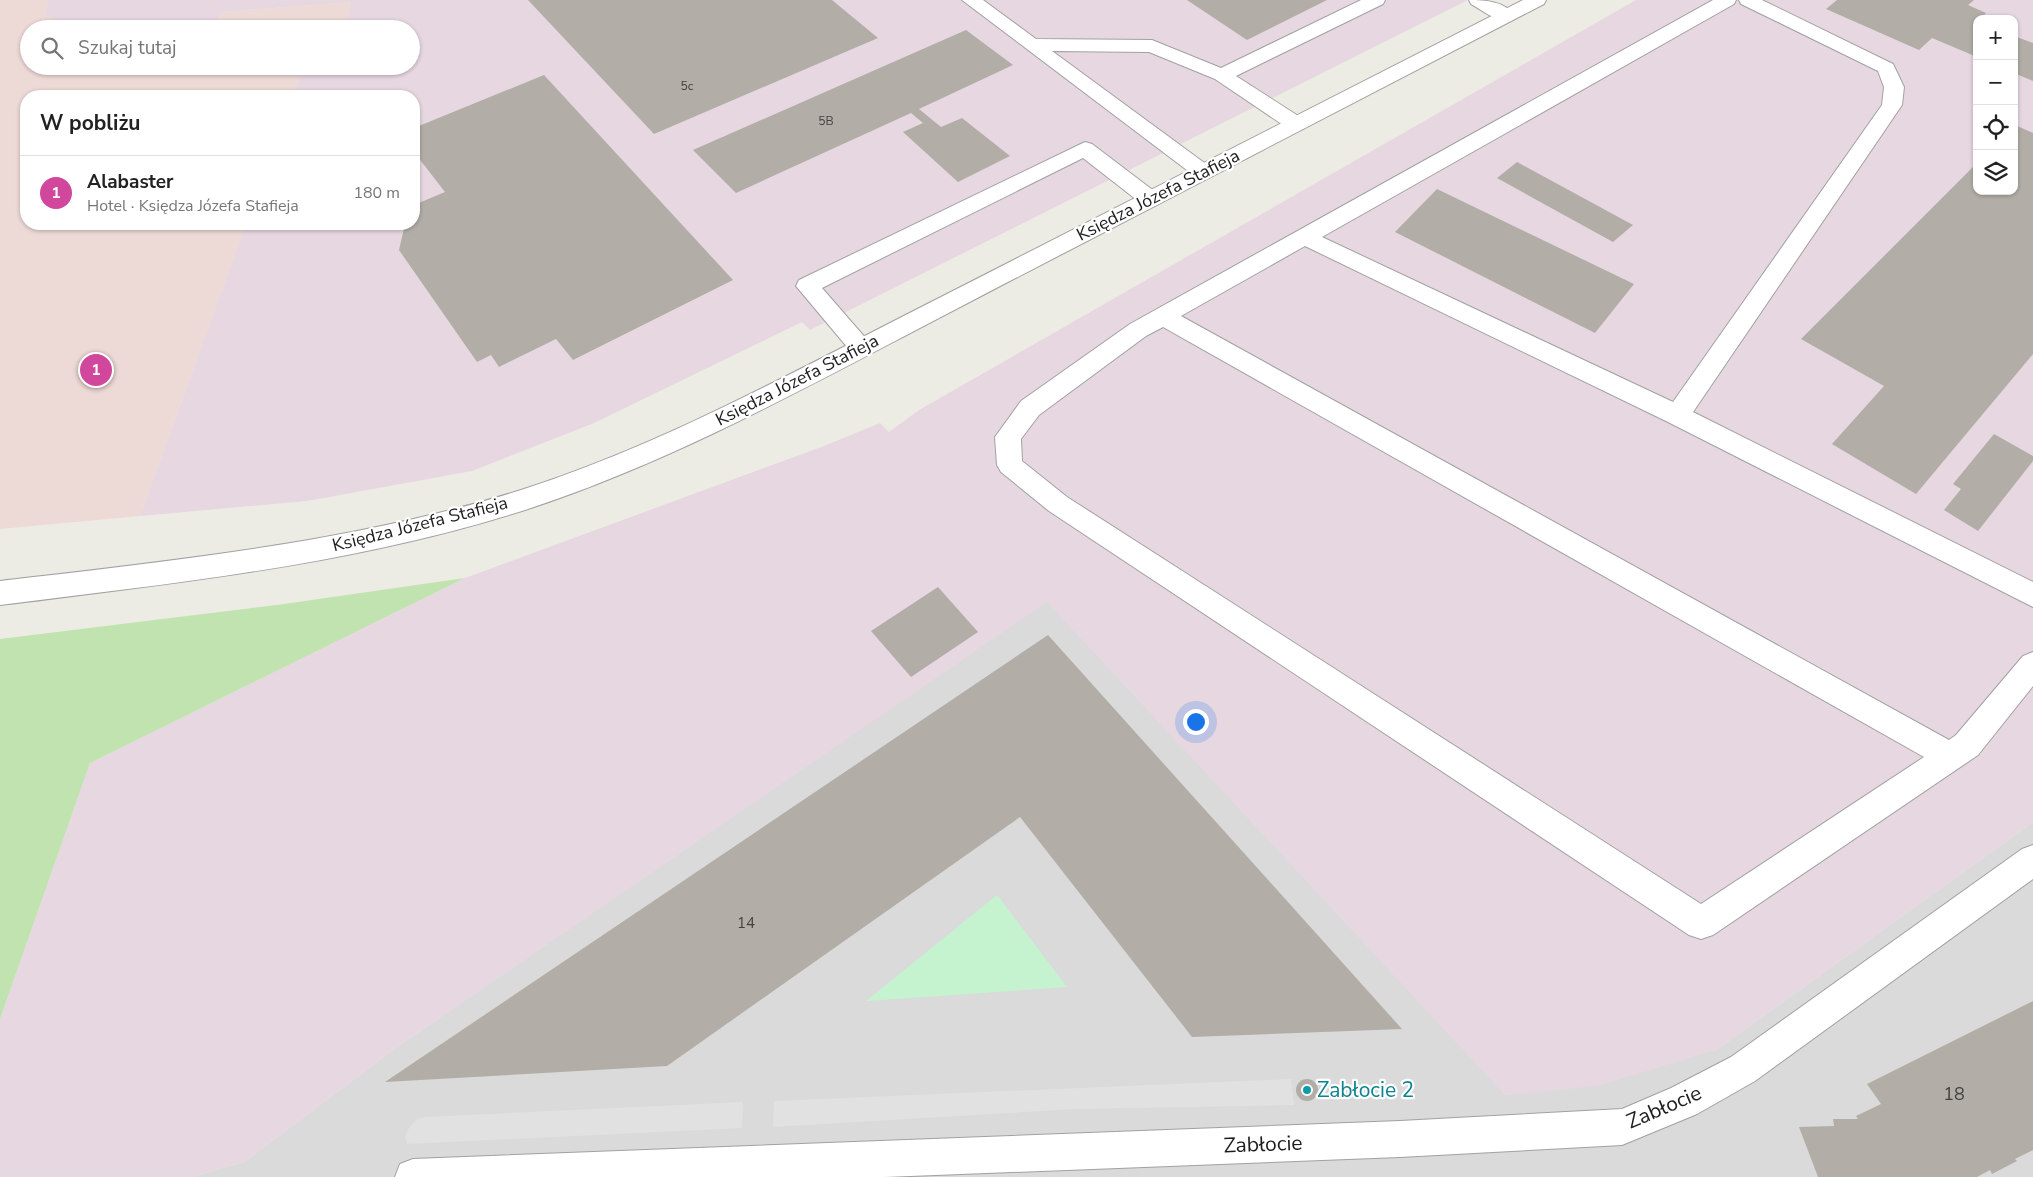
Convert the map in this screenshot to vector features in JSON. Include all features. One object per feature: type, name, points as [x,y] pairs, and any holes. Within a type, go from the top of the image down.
[{"type":"street","points":[[971,0],[1203,172]]},
{"type":"street","points":[[1222,75],[1376,0]]},
{"type":"street","points":[[1478,0],[1506,16]]},
{"type":"street","name":"Księdza Józefa Stafieja","points":[[0,593],[235,562],[344,544],[441,522],[545,493],[613,466],[732,414],[1537,0]]},
{"type":"street","points":[[1727,0],[1138,330],[1030,408],[1008,436],[1010,464],[1058,504],[1701,923],[1967,745],[2033,665]]},
{"type":"street","points":[[1677,415],[1892,105],[1894,87],[1886,68],[1748,0]]},
{"type":"street","points":[[1032,45],[1152,46],[1222,75],[1296,124]]},
{"type":"street","points":[[861,348],[807,286],[1086,149],[1150,199]]},
{"type":"street","points":[[1304,237],[1677,415],[2033,595]]},
{"type":"street","points":[[1162,316],[1950,756]]},
{"type":"street","name":"Zabłocie","points":[[413,1177],[1409,1139],[1622,1127],[1684,1101],[1743,1069],[2033,860]]},
{"type":"shaded area","points":[[0,0],[48,0],[45,15],[55,20],[20,20],[20,75],[301,75],[295,90],[20,90],[20,230],[244,230],[140,516],[0,529]]},
{"type":"shaded area","points":[[48,0],[1468,0],[810,330],[802,322],[594,423],[472,471],[307,501],[140,516],[244,230],[420,230],[420,90],[295,90],[301,75],[420,75],[420,20],[347,20],[351,2],[222,12],[217,20],[55,20],[45,15]]},
{"type":"shaded area","points":[[1636,0],[2033,0],[2033,822],[1716,1050],[1597,1086],[1505,1095],[1047,602],[397,1047],[244,1162],[191,1177],[0,1177],[0,1019],[90,763],[465,578],[824,446],[880,423],[889,432],[919,410]]},
{"type":"shaded area","points":[[351,2],[347,20],[217,20],[222,12]]},
{"type":"shaded area","points":[[1047,601],[1506,1095],[1716,1050],[2033,822],[2033,1177],[191,1177],[244,1162],[397,1047]]},
{"type":"shaded area","points":[[1291,1079],[1294,1105],[1077,1109],[773,1127],[774,1101]]},
{"type":"shaded area","points":[[743,1102],[742,1128],[407,1144],[405,1136],[417,1119],[426,1117]]},
{"type":"green space","points":[[465,578],[90,763],[0,1019],[0,639],[277,605]]},
{"type":"green space","points":[[997,895],[1067,987],[866,1001]]},
{"type":"building","points":[[528,0],[832,0],[878,38],[654,134]]},
{"type":"building","points":[[1187,0],[1327,0],[1247,40]]},
{"type":"building","points":[[1837,0],[1974,0],[1968,5],[1986,13],[1984,15],[1973,15],[1973,55],[1932,38],[1919,50],[1826,9]]},
{"type":"building","points":[[966,30],[1013,65],[919,109],[941,127],[962,118],[1010,156],[958,182],[903,132],[923,123],[911,113],[736,193],[693,150]]},
{"type":"building","points":[[2018,37],[2033,43],[2033,81],[2018,75]]},
{"type":"building","points":[[544,75],[733,280],[573,360],[556,339],[499,367],[491,355],[477,362],[399,250],[404,230],[420,230],[420,202],[445,192],[420,160],[420,126]]},
{"type":"building","points":[[2018,126],[2033,133],[2033,354],[1916,494],[1832,444],[1884,386],[1801,339],[1973,167],[1973,195],[2018,195]]},
{"type":"building","points":[[1517,162],[1633,225],[1613,242],[1497,178]]},
{"type":"building","points":[[1437,189],[1634,284],[1595,333],[1395,232]]},
{"type":"building","points":[[1994,434],[2033,456],[2033,461],[1978,531],[1944,510],[1961,489],[1953,484]]},
{"type":"building","points":[[938,587],[978,632],[911,677],[871,631]]},
{"type":"building","points":[[1048,635],[1402,1029],[1192,1037],[1020,817],[667,1066],[385,1082]]},
{"type":"building","points":[[2033,1001],[2033,1150],[1992,1174],[1990,1170],[1977,1177],[1818,1177],[1799,1127],[1834,1126],[1833,1119],[1858,1119],[1856,1116],[1881,1104],[1867,1084]]},
{"type":"building","name":"Zabłocie 2","points":[[1307,1079],[1315,1082],[1318,1090],[1315,1098],[1307,1101],[1299,1098],[1296,1090],[1299,1082]]},
{"type":"place","name":"Alabaster","points":[[96,370]]},
{"type":"place","name":"Zabłocie 2","points":[[1307,1090]]}]
